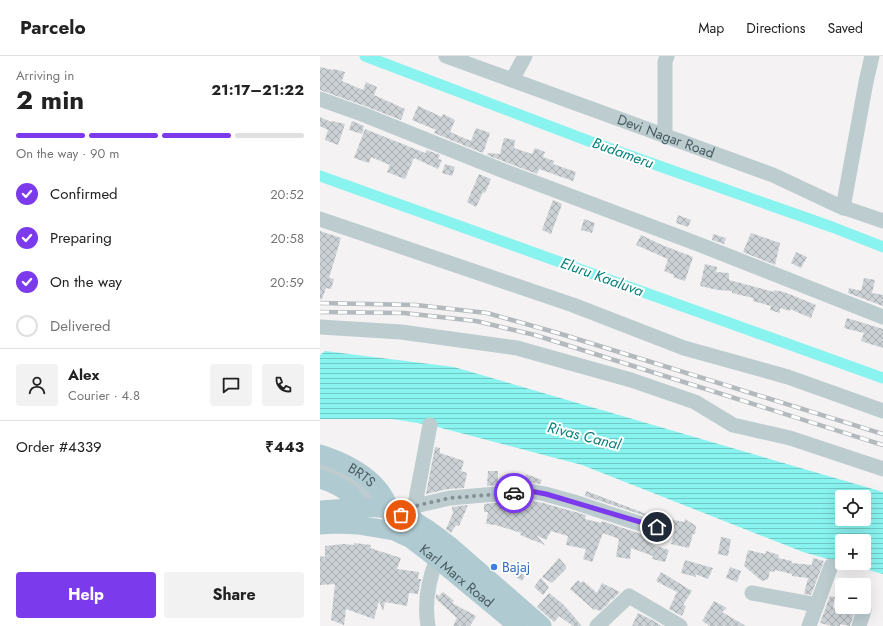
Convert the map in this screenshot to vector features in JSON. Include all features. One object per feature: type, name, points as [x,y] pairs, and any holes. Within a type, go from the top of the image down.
[{"type":"main road","name":"BRTS","points":[[320,454],[346,464],[363,475],[383,494],[391,510],[394,531]]},
{"type":"main road","name":"BRTS","points":[[320,479],[345,490],[357,502],[359,516]]},
{"type":"main road","name":"Karl Marx Road","points":[[320,526],[337,524],[359,516],[387,509],[413,512],[436,536],[450,546],[542,626]]},
{"type":"main road","name":"Karl Marx Road","points":[[320,510],[359,516],[411,540],[518,626]]},
{"type":"street","name":"Devi Nagar Road","points":[[446,56],[773,175],[843,208],[883,221]]},
{"type":"street","points":[[512,80],[525,56]]},
{"type":"street","points":[[665,136],[664,62],[667,56]]},
{"type":"street","points":[[843,208],[872,56]]},
{"type":"street","points":[[320,99],[883,317]]},
{"type":"street","points":[[320,219],[573,305],[684,348],[788,377],[883,411]]},
{"type":"street","points":[[320,327],[401,332],[517,348],[631,380],[695,402],[733,425],[790,438],[883,469]]},
{"type":"street","points":[[413,512],[430,425]]},
{"type":"street","name":"BRTS","points":[[320,466],[352,481],[391,510]]},
{"type":"street","name":"BRTS","points":[[352,481],[357,486],[362,496],[359,516]]},
{"type":"street","points":[[413,512],[450,498],[530,491],[546,494],[641,524],[657,527]]},
{"type":"street","points":[[426,625],[427,587],[437,560]]},
{"type":"street","points":[[809,626],[818,605],[831,566]]},
{"type":"street","points":[[752,593],[818,605]]},
{"type":"street","points":[[597,626],[629,596],[680,626]]},
{"type":"street","points":[[859,626],[863,614]]},
{"type":"water","name":"Rivas Canal","points":[[325,351],[454,367],[883,492],[883,574],[868,570],[871,570],[871,534],[835,534],[835,561],[803,552],[582,465],[430,425],[392,419],[320,419],[320,355]]},
{"type":"building","points":[[320,67],[345,72],[342,81],[363,90],[366,82],[377,87],[374,95],[405,109],[401,120],[320,90]]},
{"type":"building","points":[[418,106],[442,117],[443,114],[455,120],[450,132],[471,141],[476,128],[490,133],[483,153],[434,133],[436,130],[412,120]]},
{"type":"building","points":[[320,117],[331,122],[345,124],[338,145],[325,140],[328,130],[320,126]]},
{"type":"building","points":[[352,121],[364,126],[362,134],[349,130]]},
{"type":"building","points":[[365,129],[425,153],[427,150],[440,155],[438,159],[442,160],[438,169],[414,158],[405,179],[387,172],[390,165],[371,157],[369,163],[354,158]]},
{"type":"building","points":[[504,138],[515,140],[514,148],[532,154],[535,148],[545,152],[543,157],[554,161],[553,164],[576,172],[573,181],[539,169],[537,174],[487,155],[488,153],[500,154]]},
{"type":"building","points":[[445,164],[455,167],[452,176],[442,173]]},
{"type":"building","points":[[479,174],[491,179],[485,193],[483,192],[476,207],[467,202]]},
{"type":"building","points":[[553,200],[562,204],[551,234],[542,230]]},
{"type":"building","points":[[678,215],[691,220],[688,227],[676,223]]},
{"type":"building","points":[[584,219],[595,223],[592,233],[581,230]]},
{"type":"building","points":[[320,231],[341,238],[329,278],[334,279],[331,289],[326,288],[322,299],[320,299]]},
{"type":"building","points":[[751,233],[780,243],[775,265],[743,252]]},
{"type":"building","points":[[713,234],[726,238],[724,244],[712,240]]},
{"type":"building","points":[[641,235],[693,257],[685,281],[673,277],[674,275],[664,271],[668,259],[636,245]]},
{"type":"building","points":[[796,252],[807,257],[801,268],[791,263]]},
{"type":"building","points":[[705,264],[717,267],[716,272],[729,273],[729,280],[774,292],[774,290],[784,292],[816,305],[811,318],[790,309],[790,311],[780,308],[780,313],[770,310],[771,306],[753,301],[753,298],[732,293],[732,291],[700,286]]},
{"type":"building","points":[[864,278],[875,280],[872,293],[883,295],[883,306],[848,293],[849,288],[861,291]]},
{"type":"building","points":[[847,318],[883,329],[883,348],[861,341],[864,333],[844,328]]},
{"type":"building","points":[[435,447],[440,448],[440,453],[464,461],[461,471],[467,473],[464,488],[448,489],[426,494]]},
{"type":"building","points":[[488,471],[498,471],[498,485],[487,486]]},
{"type":"building","points":[[526,474],[542,480],[540,484],[525,482]]},
{"type":"building","points":[[586,491],[649,515],[650,512],[662,516],[661,517],[684,522],[685,519],[696,526],[695,534],[693,534],[689,548],[671,544],[675,529],[666,527],[663,520],[585,496]]},
{"type":"building","points":[[514,501],[532,504],[533,501],[543,503],[586,515],[585,519],[601,523],[602,521],[638,533],[655,536],[653,545],[669,550],[665,562],[652,559],[653,556],[631,548],[630,559],[616,557],[619,539],[603,533],[592,562],[583,559],[586,549],[566,545],[568,536],[551,531],[546,540],[536,535],[545,545],[520,535],[521,533],[496,525],[486,524],[488,512],[484,512],[484,504]]},
{"type":"building","points":[[468,505],[459,526],[456,525],[451,533],[446,529],[453,513],[452,507]]},
{"type":"building","points":[[721,537],[731,539],[728,556],[718,554]]},
{"type":"building","points":[[354,543],[371,545],[370,548],[401,558],[397,569],[419,572],[418,579],[421,579],[418,594],[409,593],[407,606],[385,602],[383,611],[379,601],[374,619],[346,609],[344,625],[331,620],[335,584],[320,585],[320,556],[325,557],[325,546],[343,544],[354,545]]},
{"type":"building","points":[[748,550],[765,554],[766,551],[779,555],[778,558],[792,561],[792,563],[812,565],[813,558],[824,561],[811,595],[804,594],[808,578],[792,576],[792,574],[775,570],[775,572],[770,571],[768,579],[762,581],[744,566]]},
{"type":"building","points":[[559,558],[566,566],[566,569],[552,583],[542,577]]},
{"type":"building","points":[[685,560],[713,568],[708,579],[695,574],[696,577],[681,573]]},
{"type":"building","points":[[730,567],[741,571],[737,582],[726,578]]},
{"type":"building","points":[[517,568],[526,574],[522,581],[513,575]]},
{"type":"building","points":[[661,572],[692,591],[683,605],[686,606],[682,616],[669,609],[677,592],[656,581]]},
{"type":"building","points":[[541,578],[549,587],[543,595],[534,587]]},
{"type":"building","points":[[578,580],[581,583],[583,581],[597,593],[602,583],[620,592],[600,611],[594,610],[570,589]]},
{"type":"building","points":[[443,592],[454,601],[452,603],[476,616],[470,626],[453,626],[457,618],[436,599],[436,594],[439,596]]},
{"type":"building","points":[[549,593],[563,604],[582,626],[573,626],[559,616],[554,622],[537,607]]},
{"type":"building","points":[[830,596],[835,597],[833,608],[835,608],[835,614],[854,614],[850,626],[840,624],[840,626],[832,626],[820,623]]},
{"type":"building","points":[[714,601],[727,608],[722,612],[746,626],[710,626],[702,621]]},
{"type":"building","points":[[638,613],[652,620],[662,626],[632,626]]},
{"type":"waterway","name":"Budameru","points":[[365,56],[594,143],[832,227],[883,247]]},
{"type":"waterway","name":"Eluru Kaaluva","points":[[320,176],[883,378]]},
{"type":"railway","points":[[320,303],[416,305],[487,313],[561,334],[883,434]]},
{"type":"railway","points":[[320,312],[404,313],[476,321],[535,335],[883,445]]},
{"type":"way so far","points":[[401,515],[412,520],[415,506],[450,498],[514,493]]},
{"type":"place","name":"Bajaj","points":[[494,567]]},
{"type":"route","points":[[514,493],[530,491],[546,494],[641,524],[657,527]]}]
